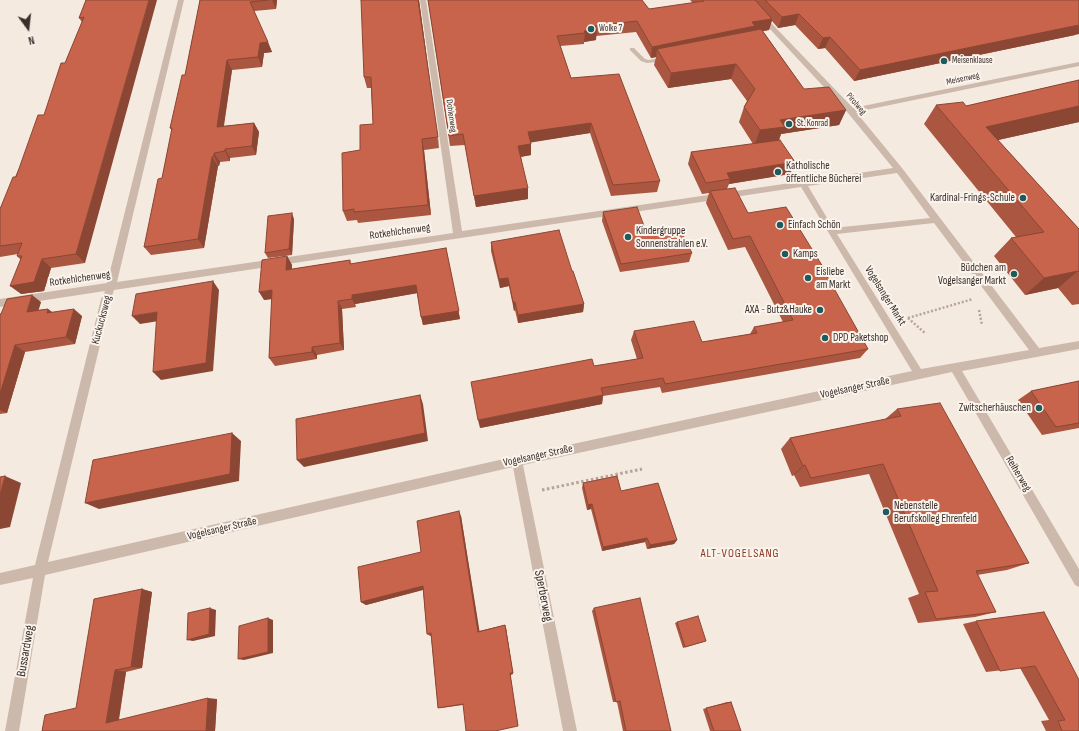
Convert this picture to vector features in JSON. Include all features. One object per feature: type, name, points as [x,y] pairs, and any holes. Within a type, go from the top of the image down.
[{"type":"street","name":"Kuckucksweg","points":[[40,570],[181,0]]},
{"type":"street","name":"Dohlenweg","points":[[423,0],[458,235]]},
{"type":"street","name":"Pirolweg","points":[[746,0],[776,36],[850,111],[899,170]]},
{"type":"street","points":[[632,49],[643,60],[649,62],[678,57]]},
{"type":"street","name":"Meisenweg","points":[[850,111],[1079,64]]},
{"type":"street","points":[[804,186],[899,170],[1037,354]]},
{"type":"street","name":"Rotkehlchenweg","points":[[0,303],[458,235],[804,186]]},
{"type":"street","name":"Vogelsanger Markt","points":[[804,186],[919,374]]},
{"type":"street","points":[[831,231],[936,220]]},
{"type":"street","name":"Vogelsanger Straße","points":[[0,579],[517,461],[919,374],[1037,354],[1079,345]]},
{"type":"street","name":"Reiherweg","points":[[955,368],[1079,581]]},
{"type":"street","name":"Sperberweg","points":[[517,461],[570,731]]},
{"type":"street","name":"Bussardweg","points":[[12,731],[40,570]]},
{"type":"path","points":[[908,318],[977,297]]},
{"type":"path","points":[[524,494],[642,469]]},
{"type":"building","points":[[86,0],[149,0],[76,254],[42,259],[34,282],[10,286],[22,256],[17,256],[22,243],[0,246],[0,209],[13,177],[16,177],[38,115],[44,115],[61,63],[65,63],[84,17],[79,18]]},
{"type":"building","points":[[200,0],[269,0],[250,2],[268,42],[260,43],[258,57],[227,60],[217,127],[254,123],[252,146],[225,149],[225,151],[214,153],[214,156],[212,157],[198,239],[144,247],[158,179],[162,178],[172,128],[170,128],[182,75],[185,75]]},
{"type":"building","points":[[361,0],[418,0],[438,137],[422,139],[428,205],[354,212],[354,209],[343,211],[342,153],[360,150],[360,125],[373,124],[371,77],[364,77]]},
{"type":"building","points":[[428,0],[642,0],[649,9],[704,1],[703,0],[755,0],[772,19],[752,22],[755,26],[652,47],[637,21],[595,26],[597,30],[557,36],[571,78],[619,74],[660,181],[613,185],[591,123],[528,132],[531,144],[518,146],[528,188],[474,196],[463,134],[449,136]]},
{"type":"building","points":[[765,0],[1079,0],[1079,25],[860,70],[830,37],[823,38],[799,14],[782,17]]},
{"type":"building","points":[[761,29],[804,89],[829,87],[846,110],[780,120],[785,127],[760,130],[744,107],[755,89],[736,64],[671,73],[657,49]]},
{"type":"building","points":[[1079,80],[1079,106],[986,127],[1079,229],[1079,272],[1044,278],[1011,238],[1044,232],[936,105],[963,102],[966,106]]},
{"type":"building","points":[[780,140],[795,162],[727,173],[730,179],[706,183],[691,152]]},
{"type":"building","points":[[735,188],[748,213],[786,207],[823,267],[868,349],[665,384],[663,378],[601,388],[603,395],[478,420],[471,382],[592,359],[594,366],[643,358],[634,331],[694,321],[702,342],[757,333],[754,327],[793,320],[750,236],[733,239],[710,191]]},
{"type":"building","points":[[637,207],[647,234],[680,229],[692,253],[621,264],[603,212]]},
{"type":"building","points":[[292,213],[289,249],[265,253],[268,216]]},
{"type":"building","points":[[559,230],[584,304],[518,315],[515,302],[513,302],[508,278],[499,279],[491,242]]},
{"type":"building","points":[[446,248],[459,311],[421,317],[416,285],[352,295],[352,299],[338,301],[340,343],[312,347],[312,352],[269,358],[272,290],[259,292],[262,260],[287,256],[286,270],[350,260],[350,264]]},
{"type":"building","points":[[213,281],[206,363],[153,372],[157,312],[132,316],[136,294]]},
{"type":"building","points":[[32,295],[27,312],[48,309],[47,313],[74,309],[66,337],[15,345],[0,394],[0,314],[7,299]]},
{"type":"building","points":[[1079,381],[1079,423],[1056,427],[1031,391]]},
{"type":"building","points":[[420,395],[425,433],[297,460],[296,419]]},
{"type":"building","points":[[940,403],[1029,563],[976,571],[996,612],[936,619],[925,592],[938,591],[883,464],[811,478],[805,465],[803,466],[790,438],[901,416],[897,409]]},
{"type":"building","points":[[232,433],[230,474],[85,503],[93,460]]},
{"type":"building","points":[[5,476],[0,495],[0,477]]},
{"type":"building","points":[[617,476],[621,491],[658,483],[677,540],[650,545],[647,538],[603,547],[592,504],[588,505],[583,483]]},
{"type":"building","points":[[459,511],[478,632],[505,625],[513,673],[510,673],[518,726],[495,731],[466,731],[463,704],[438,708],[431,633],[427,634],[423,586],[361,602],[358,567],[421,552],[417,521]]},
{"type":"building","points":[[142,589],[131,667],[115,670],[106,723],[208,698],[206,731],[42,731],[45,715],[76,708],[94,599]]},
{"type":"building","points":[[640,598],[671,731],[626,731],[620,701],[616,702],[594,608]]},
{"type":"building","points":[[210,608],[209,634],[187,640],[188,613]]},
{"type":"building","points":[[1044,612],[1079,680],[1079,731],[1062,731],[1058,721],[1065,720],[1035,666],[1000,671],[976,621]]},
{"type":"building","points":[[698,616],[706,641],[685,647],[677,622]]},
{"type":"building","points":[[268,618],[268,652],[238,659],[239,626]]},
{"type":"building","points":[[731,702],[741,731],[714,731],[706,708]]},
{"type":"place","name":"Wolke 7","points":[[591,29]]},
{"type":"place","name":"Meisenklause","points":[[944,61]]},
{"type":"place","name":"St. Konrad","points":[[789,124]]},
{"type":"place","name":"Katholische öffentliche Bücherei","points":[[778,172]]},
{"type":"place","name":"Kardinal-Frings-Schule","points":[[1023,198]]},
{"type":"place","name":"Einfach Schön","points":[[780,225]]},
{"type":"place","name":"Kindergruppe Sonnenstrahlen e.V.","points":[[628,237]]},
{"type":"place","name":"Kamps","points":[[785,254]]},
{"type":"place","name":"Büdchen am Vogelsanger Markt","points":[[1014,274]]},
{"type":"place","name":"Eisliebe am Markt","points":[[808,278]]},
{"type":"place","name":"AXA - Butz&Hauke","points":[[820,310]]},
{"type":"place","name":"DPD Paketshop","points":[[825,338]]},
{"type":"place","name":"Zwitscherhäuschen","points":[[1039,408]]},
{"type":"place","name":"Nebenstelle Berufskolleg Ehrenfeld","points":[[886,512]]},
{"type":"district","name":"ALT-VOGELSANG","points":[[740,554]]}]
